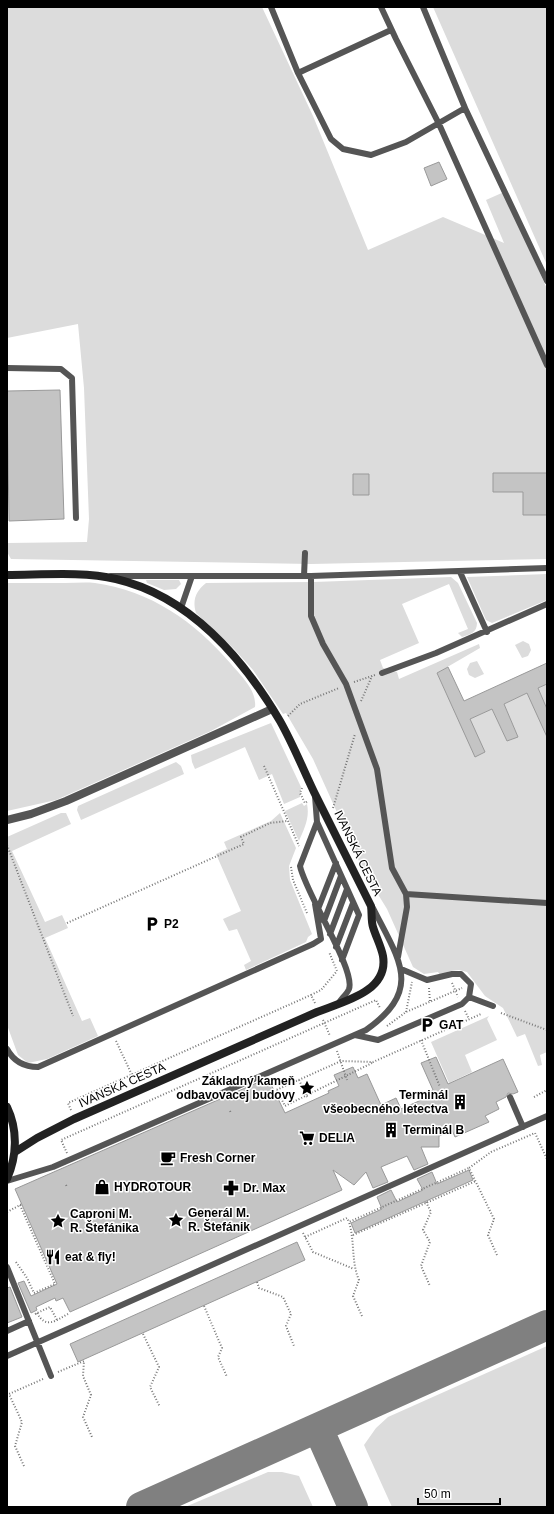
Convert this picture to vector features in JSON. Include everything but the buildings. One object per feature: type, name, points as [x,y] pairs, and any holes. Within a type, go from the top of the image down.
[{"type":"street","points":[[7,569],[10,575]]},
{"type":"street","name":"IVANSKÁ CESTA","points":[[10,575],[101,576],[132,584],[168,600],[181,608],[206,628],[231,654],[260,689],[281,722],[371,906],[372,926],[383,956],[382,973],[372,987],[357,996],[74,1120],[37,1138],[14,1152]]},
{"type":"street","points":[[7,820],[31,814],[66,801],[272,709]]},
{"type":"street","points":[[7,1107],[14,1132],[14,1152],[7,1180]]},
{"type":"lane","points":[[271,7],[298,73],[331,139],[343,149],[371,155],[406,142],[465,108]]},
{"type":"lane","points":[[381,7],[438,124],[547,365]]},
{"type":"lane","points":[[423,7],[465,108],[547,281]]},
{"type":"lane","points":[[298,73],[391,30]]},
{"type":"lane","points":[[7,368],[61,369],[72,378],[76,518]]},
{"type":"lane","points":[[305,553],[311,616],[323,644],[346,684],[362,725],[377,769],[392,868],[406,894],[408,907],[398,957]]},
{"type":"lane","points":[[101,576],[308,576],[547,568]]},
{"type":"lane","points":[[460,572],[487,632]]},
{"type":"lane","points":[[181,608],[192,576]]},
{"type":"lane","points":[[382,673],[487,632],[547,604]]},
{"type":"lane","points":[[315,792],[317,822],[359,915],[342,960]]},
{"type":"lane","points":[[317,822],[300,866],[349,979],[349,988],[338,1004]]},
{"type":"lane","points":[[7,1049],[17,1062],[24,1066],[38,1067],[313,944],[321,939],[317,906],[336,863]]},
{"type":"lane","points":[[324,921],[341,876]]},
{"type":"lane","points":[[330,934],[347,889]]},
{"type":"lane","points":[[406,894],[547,903]]},
{"type":"lane","points":[[336,947],[354,903]]},
{"type":"lane","points":[[7,1180],[53,1167],[366,1030],[384,1017],[396,1002],[400,992],[402,980],[401,969],[398,957],[371,906]]},
{"type":"lane","points":[[353,1035],[378,1040],[462,1004],[469,996],[471,984],[461,974],[452,974],[427,980],[412,978],[401,969]]},
{"type":"lane","points":[[469,996],[493,1006]]},
{"type":"lane","points":[[510,1097],[523,1126]]},
{"type":"lane","points":[[7,1356],[547,1116]]},
{"type":"lane","points":[[7,1267],[51,1376]]},
{"type":"lane","points":[[7,1331],[29,1319]]},
{"type":"path","points":[[350,683],[382,673]]},
{"type":"path","points":[[356,712],[372,676]]},
{"type":"path","points":[[288,718],[300,704],[341,687]]},
{"type":"path","points":[[333,808],[356,730],[362,725]]},
{"type":"path","points":[[264,766],[299,846]]},
{"type":"path","points":[[67,923],[244,844],[241,837],[270,823],[287,821]]},
{"type":"path","points":[[7,845],[73,1016]]},
{"type":"path","points":[[406,1012],[412,978],[418,983]]},
{"type":"path","points":[[445,984],[453,983],[469,1019]]},
{"type":"path","points":[[382,1029],[406,1012],[471,984]]},
{"type":"path","points":[[424,985],[429,987],[430,1002]]},
{"type":"path","points":[[80,1132],[68,1103],[311,995]]},
{"type":"path","points":[[68,1155],[61,1140],[376,1000],[388,1025]]},
{"type":"path","points":[[501,1013],[547,1030]]},
{"type":"path","points":[[373,1062],[341,1061],[276,1090],[285,1106],[307,1097],[373,1062],[481,1014]]},
{"type":"path","points":[[421,1040],[440,1087]]},
{"type":"path","points":[[299,1080],[307,1097]]},
{"type":"path","points":[[534,1097],[547,1090]]},
{"type":"path","points":[[349,1222],[469,1168],[491,1152],[535,1133],[547,1159]]},
{"type":"path","points":[[469,1168],[494,1219],[488,1234],[497,1256]]},
{"type":"path","points":[[353,1235],[476,1181]]},
{"type":"path","points":[[426,1202],[431,1212],[423,1230],[430,1242],[421,1266],[430,1286]]},
{"type":"path","points":[[7,1212],[21,1205],[55,1284],[34,1293],[27,1278],[16,1262]]},
{"type":"path","points":[[305,1237],[347,1218],[353,1235],[354,1269],[359,1280],[352,1296],[362,1316]]},
{"type":"path","points":[[300,1226],[313,1252],[354,1269]]},
{"type":"path","points":[[257,1282],[259,1288],[283,1297],[291,1314],[286,1326],[294,1346]]},
{"type":"path","points":[[204,1306],[222,1348],[218,1357],[227,1377]]},
{"type":"path","points":[[29,1319],[37,1313],[50,1307],[57,1320]]},
{"type":"path","points":[[37,1313],[41,1320],[47,1322],[57,1320],[68,1314]]},
{"type":"path","points":[[143,1334],[159,1367],[150,1387],[160,1407]]},
{"type":"path","points":[[24,1466],[16,1446],[22,1422],[9,1394],[84,1361],[83,1376],[92,1395],[83,1417],[92,1437]]},
{"type":"shaded area","points":[[7,7],[262,7],[313,116],[368,250],[443,217],[504,243],[486,200],[504,192],[547,289],[547,559],[311,564],[11,559],[7,552],[7,543],[87,542],[89,519],[84,388],[78,324],[7,338]]},
{"type":"shaded area","points":[[433,7],[547,7],[547,265]]},
{"type":"shaded area","points":[[547,574],[547,600],[492,623],[486,620],[467,577]]},
{"type":"shaded area","points":[[451,577],[458,583],[477,623],[476,629],[470,634],[462,637],[458,633],[468,629],[449,584],[402,604],[419,643],[380,660],[383,668],[397,672],[399,679],[479,644],[480,648],[437,673],[475,756],[470,719],[492,709],[507,741],[518,737],[504,704],[527,693],[542,725],[547,723],[547,1052],[540,1055],[542,1065],[538,1066],[525,1034],[517,1037],[503,1008],[485,996],[467,972],[459,970],[450,971],[440,975],[438,972],[424,974],[413,967],[387,909],[363,870],[313,759],[286,713],[283,714],[253,670],[234,649],[196,613],[194,604],[197,593],[206,583],[314,582]]},
{"type":"shaded area","points":[[146,580],[179,580],[181,584],[176,589],[164,590],[147,583]]},
{"type":"shaded area","points":[[7,583],[95,583],[135,593],[153,601],[170,610],[202,634],[217,649],[248,684],[254,695],[255,707],[211,731],[56,800],[7,811]]},
{"type":"shaded area","points":[[523,641],[529,644],[531,650],[528,656],[522,658],[515,645]]},
{"type":"shaded area","points":[[477,661],[484,674],[475,678],[469,675],[467,669],[470,663]]},
{"type":"shaded area","points":[[547,684],[547,709],[538,688]]},
{"type":"shaded area","points":[[271,723],[301,787],[300,797],[284,804],[272,774],[259,780],[245,747],[195,769],[191,755]]},
{"type":"shaded area","points":[[176,762],[181,766],[184,774],[81,820],[77,810],[78,806]]},
{"type":"shaded area","points":[[302,803],[304,806],[307,804],[308,814],[299,841],[285,811]]},
{"type":"shaded area","points":[[61,813],[66,813],[71,824],[12,851],[45,922],[62,915],[68,928],[45,938],[82,1021],[90,1018],[98,1036],[47,1059],[28,1063],[18,1055],[7,1025],[7,837]]},
{"type":"shaded area","points":[[280,813],[296,848],[289,866],[290,880],[312,934],[308,937],[306,942],[246,970],[244,965],[251,961],[237,929],[229,931],[223,919],[241,911],[216,854],[227,849],[224,842],[271,821]]},
{"type":"shaded area","points":[[489,1016],[487,1019],[497,1040],[465,1055],[472,1072],[449,1083],[431,1042]]},
{"type":"shaded area","points":[[547,1346],[547,1507],[392,1507],[364,1445],[376,1428],[388,1417]]},
{"type":"shaded area","points":[[268,1472],[282,1472],[299,1476],[313,1507],[185,1507]]},
{"type":"taxiway","points":[[141,1507],[547,1325]]},
{"type":"taxiway","points":[[318,1428],[353,1507]]},
{"type":"place","name":"P2","points":[[152,924]]},
{"type":"place","name":"GAT","points":[[427,1025]]},
{"type":"place","name":"Základný kameň odbavovacej budovy","points":[[307,1088]]},
{"type":"place","name":"Terminál všeobecného letectva","points":[[460,1102]]},
{"type":"place","name":"Terminál B","points":[[391,1130]]},
{"type":"place","name":"DELIA","points":[[307,1138]]},
{"type":"place","name":"Fresh Corner","points":[[168,1158]]},
{"type":"place","name":"HYDROTOUR","points":[[102,1187]]},
{"type":"place","name":"Dr. Max","points":[[231,1188]]},
{"type":"place","name":"Generál M. R. Štefánik","points":[[176,1220]]},
{"type":"place","name":"Caproni M. R. Štefánika","points":[[58,1221]]},
{"type":"place","name":"eat & fly!","points":[[53,1257]]}]
